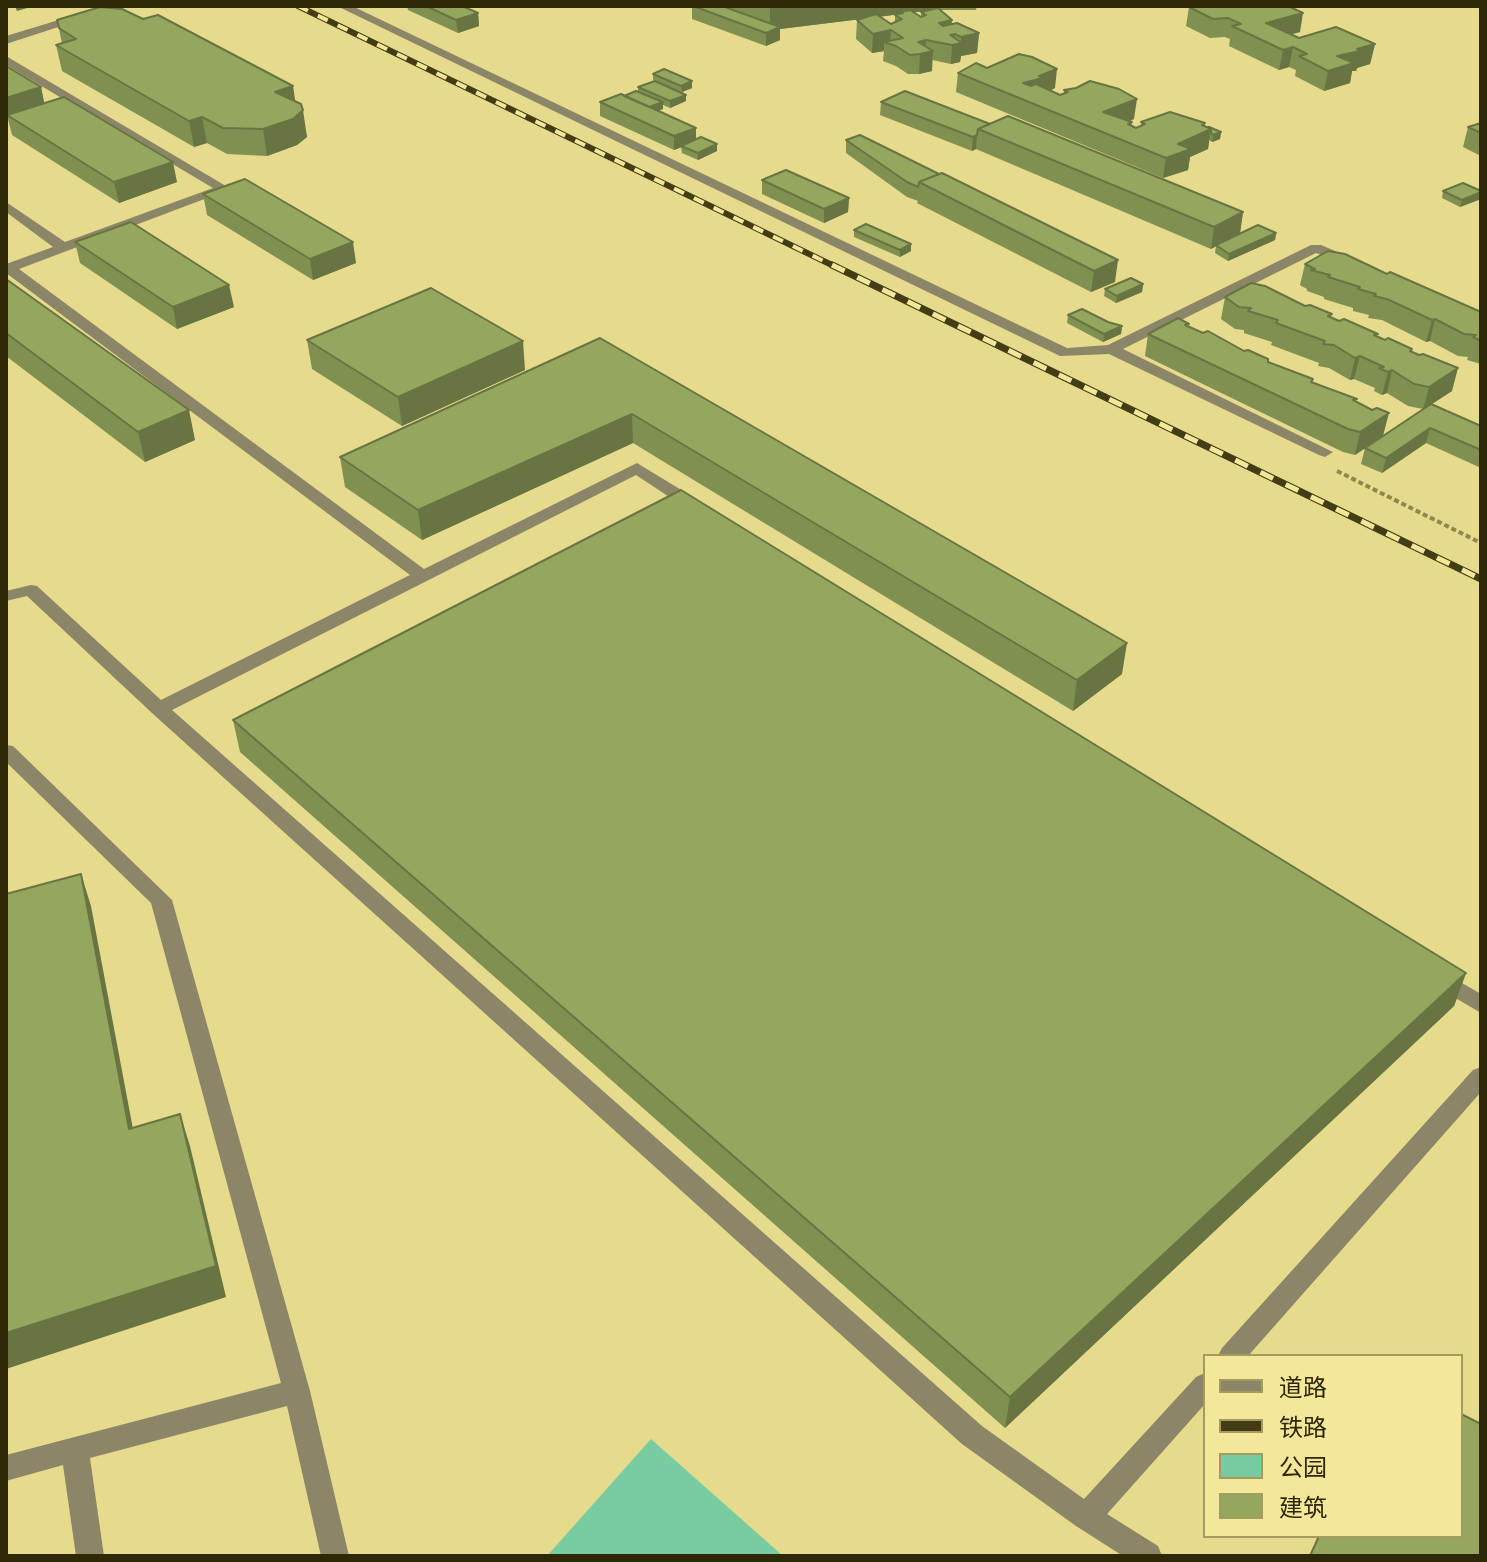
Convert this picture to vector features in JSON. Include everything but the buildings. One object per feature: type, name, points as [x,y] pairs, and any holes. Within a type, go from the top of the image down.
[{"type":"street","points":[[6,40],[112,6]]},
{"type":"street","points":[[343,6],[1065,353],[1111,349],[1316,248],[1357,265]]},
{"type":"street","points":[[6,60],[224,189],[7,269]]},
{"type":"street","points":[[6,206],[64,248]]},
{"type":"street","points":[[7,269],[421,575]]},
{"type":"street","points":[[1111,349],[1325,452]]},
{"type":"street","points":[[159,709],[637,468],[717,520]]},
{"type":"street","points":[[6,596],[31,590],[159,709],[972,1435],[1086,1517],[1148,1556]]},
{"type":"street","points":[[6,751],[161,900],[297,1391],[335,1556]]},
{"type":"street","points":[[1427,971],[1481,1005]]},
{"type":"street","points":[[1233,1354],[1481,1076]]},
{"type":"street","points":[[1086,1517],[1203,1387]]},
{"type":"street","points":[[6,1468],[297,1391]]},
{"type":"street","points":[[75,1450],[90,1556]]},
{"type":"path","points":[[1325,452],[1318,462],[1481,543]]},
{"type":"green space","points":[[651,1439],[783,1556],[547,1556]]},
{"type":"railway","points":[[298,6],[836,267]]},
{"type":"railway","points":[[832,265],[1481,579]]}]
